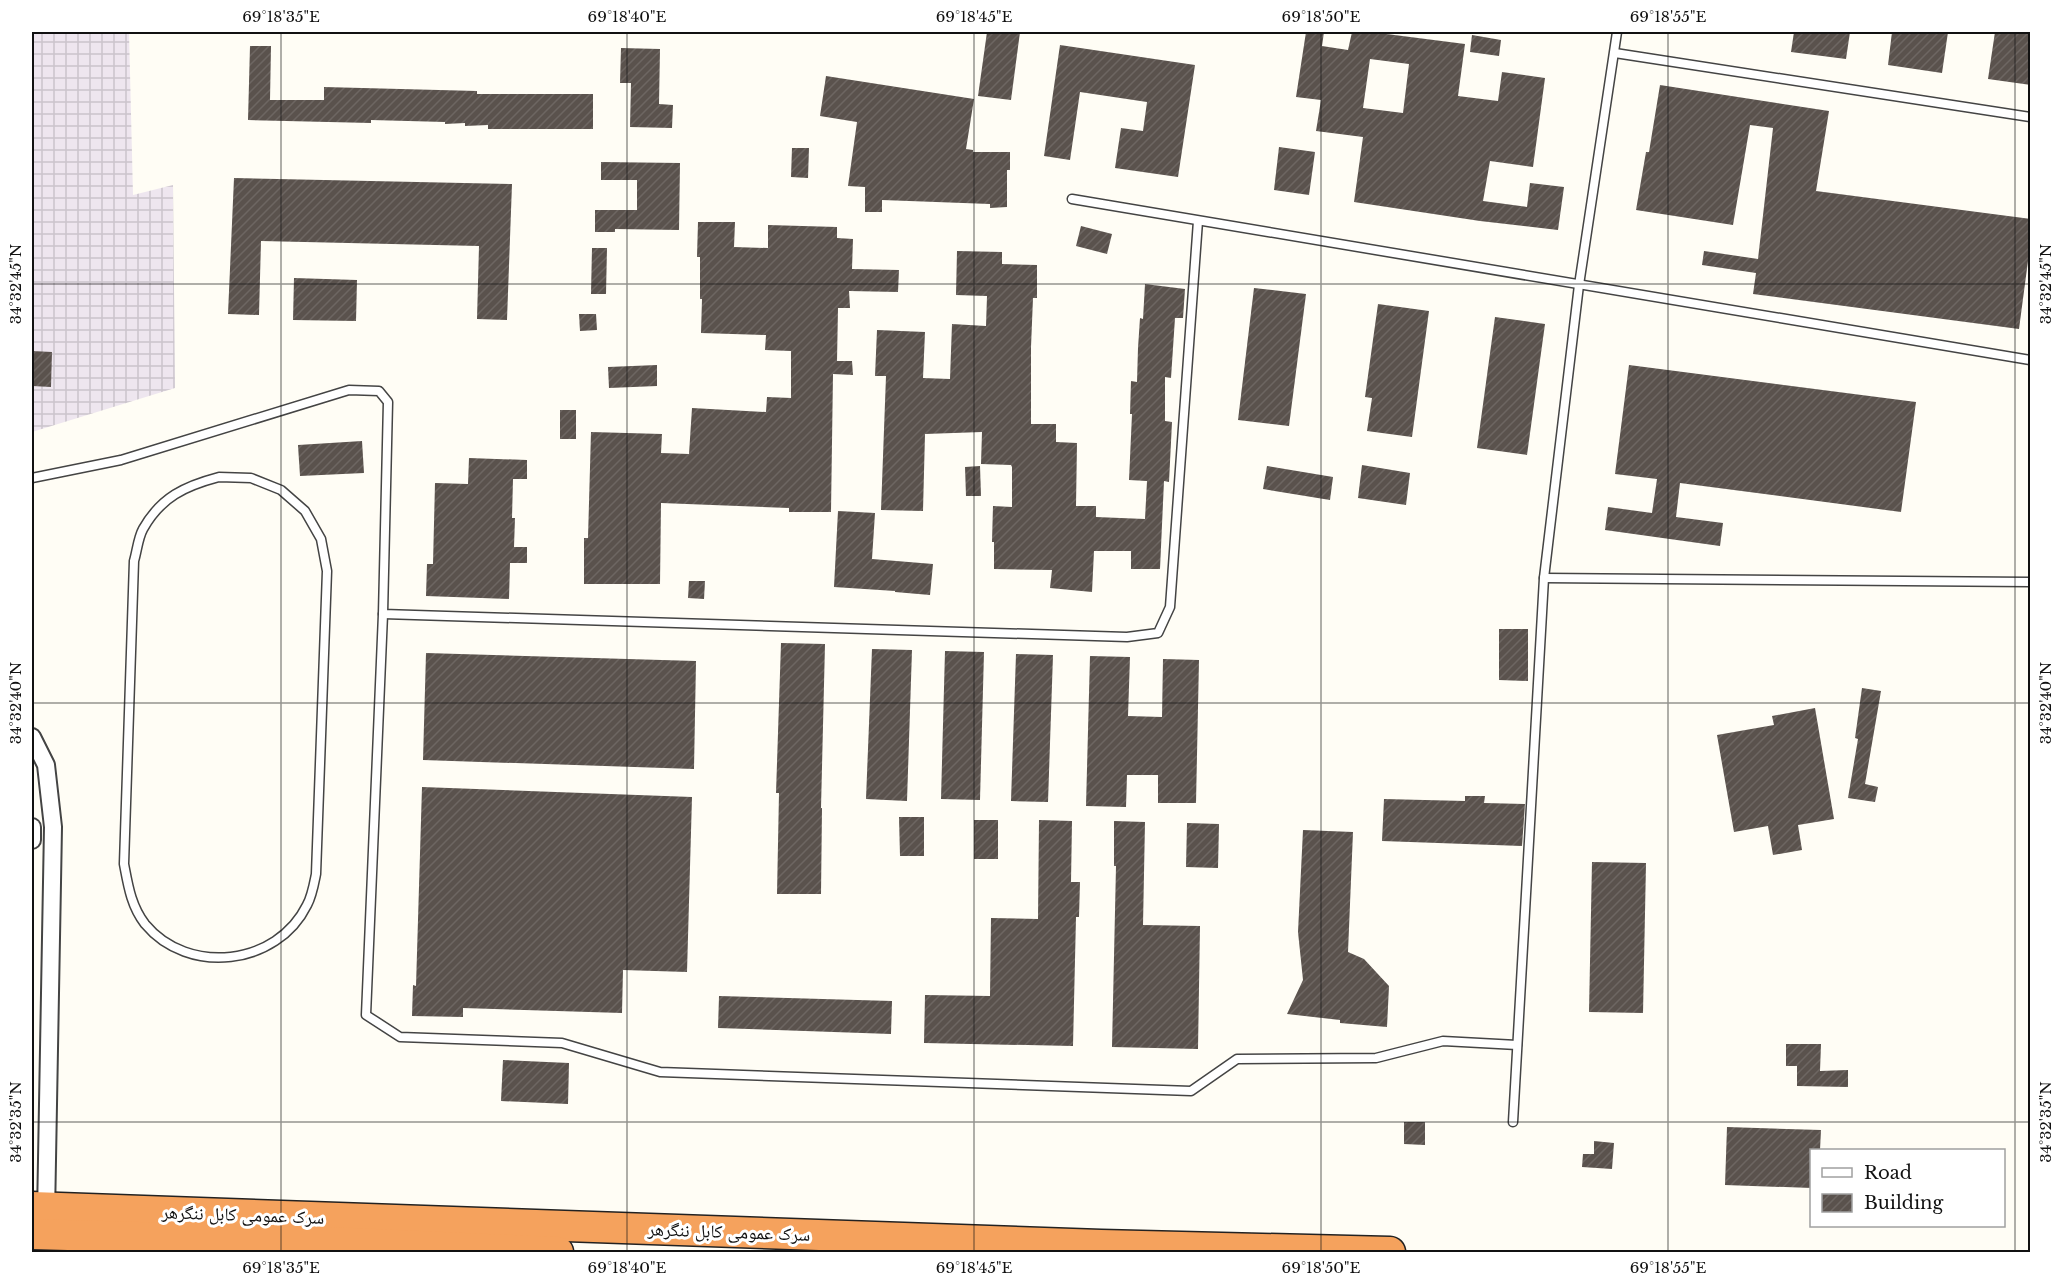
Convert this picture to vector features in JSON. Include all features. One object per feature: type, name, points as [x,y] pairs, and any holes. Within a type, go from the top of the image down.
[{"type":"highway","points":[[39,1221],[353,1248],[558,1252]]},
{"type":"highway","name":"سرک عمومی کابل ننگرهر","points":[[39,1221],[1390,1252]]},
{"type":"street","points":[[32,737],[46,765],[52,827],[39,1221]]},
{"type":"street","points":[[32,827],[32,840]]},
{"type":"lane","points":[[1513,1122],[1544,578],[1579,285],[1617,32]]},
{"type":"lane","points":[[1615,53],[2031,117]]},
{"type":"lane","points":[[1072,199],[2031,360]]},
{"type":"lane","points":[[383,615],[1127,636],[1158,633],[1170,607],[1198,221]]},
{"type":"lane","points":[[32,478],[121,460],[349,390],[379,392],[388,402],[383,615],[366,1015],[400,1037],[562,1043],[660,1072],[1191,1091],[1237,1059],[1376,1058],[1443,1041],[1517,1045]]},
{"type":"lane","points":[[219,477],[251,478],[281,490],[305,511],[321,539],[327,571],[316,874],[308,905],[289,931],[262,949],[232,958],[199,956],[170,945],[145,924],[129,896],[124,864],[134,561],[143,530],[161,504],[188,486],[219,477]]},
{"type":"lane","points":[[1544,578],[2031,582]]},
{"type":"shaded area","points":[[32,32],[129,32],[133,195],[173,185],[175,388],[32,432]]},
{"type":"building","points":[[987,32],[1020,32],[1011,100],[978,96]]},
{"type":"building","points":[[1306,32],[1324,32],[1322,46],[1348,50],[1352,32],[1371,32],[1465,44],[1458,96],[1498,101],[1502,72],[1545,78],[1533,167],[1490,161],[1483,201],[1527,207],[1530,183],[1564,187],[1558,230],[1354,202],[1363,137],[1316,131],[1321,100],[1296,97]],"holes":[[[1370,59],[1409,64],[1403,113],[1363,108]]]},
{"type":"building","points":[[1794,32],[1850,32],[1846,59],[1791,52]]},
{"type":"building","points":[[1892,32],[1948,32],[1942,73],[1888,65]]},
{"type":"building","points":[[1995,32],[2031,32],[2031,85],[1988,79]]},
{"type":"building","points":[[1472,35],[1501,40],[1499,56],[1470,52]]},
{"type":"building","points":[[1060,45],[1195,65],[1178,177],[1115,168],[1121,128],[1143,131],[1147,102],[1080,92],[1070,160],[1044,156]]},
{"type":"building","points":[[250,46],[271,46],[270,100],[324,100],[324,87],[477,91],[477,94],[593,94],[593,129],[488,129],[488,125],[465,126],[465,123],[371,120],[371,123],[248,120]]},
{"type":"building","points":[[621,48],[660,49],[659,104],[673,105],[672,128],[630,127],[631,83],[620,83]]},
{"type":"building","points":[[826,76],[974,99],[966,149],[973,150],[973,152],[1010,152],[1010,170],[1007,170],[1007,207],[990,208],[990,204],[882,200],[882,212],[865,212],[865,187],[848,186],[857,122],[820,116]]},
{"type":"building","points":[[1660,85],[1829,111],[1816,191],[2031,219],[2031,261],[2028,261],[2019,329],[1753,294],[1756,273],[1702,265],[1704,251],[1758,259],[1773,128],[1750,125],[1733,225],[1636,210],[1646,152],[1649,152]]},
{"type":"building","points":[[1279,147],[1315,152],[1309,195],[1274,190]]},
{"type":"building","points":[[792,148],[809,148],[808,178],[791,177]]},
{"type":"building","points":[[601,162],[680,163],[679,230],[615,229],[615,232],[595,232],[595,210],[637,210],[637,180],[601,180]]},
{"type":"building","points":[[234,178],[512,184],[507,320],[477,319],[479,246],[261,241],[259,315],[228,314]]},
{"type":"building","points":[[698,222],[735,222],[734,247],[768,248],[768,225],[837,227],[837,238],[853,239],[852,269],[899,270],[898,292],[849,291],[850,308],[838,308],[837,361],[852,361],[853,375],[833,374],[831,512],[789,512],[789,508],[661,503],[660,584],[584,584],[584,538],[588,538],[591,432],[662,434],[661,453],[689,454],[692,408],[766,412],[767,397],[791,398],[791,351],[765,350],[766,335],[701,333],[700,257],[697,257]]},
{"type":"building","points":[[1081,226],[1112,234],[1107,254],[1076,246]]},
{"type":"building","points":[[592,248],[607,248],[606,294],[591,294]]},
{"type":"building","points":[[957,251],[1002,252],[1002,264],[1037,265],[1037,298],[1033,298],[1031,347],[1031,424],[1056,424],[1056,442],[1077,443],[1076,506],[1096,506],[1096,517],[1145,519],[1147,481],[1129,480],[1131,381],[1137,382],[1140,318],[1143,319],[1145,284],[1185,289],[1183,318],[1175,318],[1171,378],[1165,377],[1165,421],[1172,422],[1169,482],[1164,481],[1160,569],[1131,569],[1131,551],[1094,551],[1092,592],[1050,588],[1052,570],[994,569],[993,506],[1012,507],[1012,467],[1011,465],[981,464],[982,432],[925,434],[923,511],[881,510],[886,376],[875,376],[877,330],[925,332],[923,378],[950,379],[952,324],[986,326],[987,296],[956,295]]},
{"type":"building","points":[[294,278],[357,280],[356,321],[293,320]]},
{"type":"building","points":[[1254,288],[1306,294],[1289,426],[1238,420]]},
{"type":"building","points":[[1378,304],[1429,311],[1412,437],[1367,431],[1372,398],[1365,397]]},
{"type":"building","points":[[579,314],[596,314],[597,330],[580,331]]},
{"type":"building","points":[[1495,317],[1545,324],[1527,455],[1477,448]]},
{"type":"building","points":[[32,351],[52,352],[51,387],[32,386]]},
{"type":"building","points":[[657,365],[657,386],[609,388],[608,367]]},
{"type":"building","points":[[1629,365],[1916,402],[1901,512],[1680,483],[1676,517],[1723,523],[1720,546],[1605,530],[1608,507],[1652,513],[1657,479],[1615,474]]},
{"type":"building","points":[[560,410],[576,410],[576,439],[560,439]]},
{"type":"building","points":[[362,441],[364,473],[300,476],[298,445]]},
{"type":"building","points":[[469,458],[527,460],[527,479],[513,479],[512,518],[515,518],[514,547],[527,547],[527,563],[510,563],[509,599],[426,596],[427,564],[433,564],[435,483],[468,484]]},
{"type":"building","points":[[1362,465],[1410,473],[1406,505],[1358,498]]},
{"type":"building","points":[[980,466],[981,496],[966,496],[965,467]]},
{"type":"building","points":[[1267,466],[1333,477],[1330,500],[1263,489]]},
{"type":"building","points":[[838,511],[875,513],[872,559],[933,564],[930,595],[834,587]]},
{"type":"building","points":[[689,581],[705,581],[704,599],[688,598]]},
{"type":"building","points":[[1499,629],[1528,629],[1528,681],[1499,680]]},
{"type":"building","points":[[781,643],[825,644],[821,894],[777,894],[779,793],[776,793]]},
{"type":"building","points":[[872,649],[912,650],[907,801],[866,799]]},
{"type":"building","points":[[945,651],[984,652],[980,800],[941,799]]},
{"type":"building","points":[[426,653],[696,661],[694,769],[423,760]]},
{"type":"building","points":[[1016,654],[1053,655],[1048,802],[1011,801]]},
{"type":"building","points":[[1090,656],[1130,657],[1128,716],[1162,717],[1163,659],[1199,660],[1196,803],[1158,803],[1158,775],[1127,775],[1126,807],[1086,806]]},
{"type":"building","points":[[1862,688],[1881,691],[1865,784],[1878,787],[1875,802],[1848,798],[1858,739],[1855,738]]},
{"type":"building","points":[[1815,708],[1834,819],[1798,825],[1802,850],[1773,855],[1768,826],[1734,832],[1717,735],[1774,725],[1772,716]]},
{"type":"building","points":[[422,787],[692,797],[687,972],[623,970],[622,1013],[463,1008],[463,1017],[412,1016],[413,985],[416,986]]},
{"type":"building","points":[[1465,796],[1485,796],[1484,803],[1525,804],[1522,846],[1382,841],[1384,799],[1465,801]]},
{"type":"building","points":[[899,817],[924,817],[924,856],[900,856]]},
{"type":"building","points":[[974,820],[998,820],[998,859],[974,859]]},
{"type":"building","points":[[1039,820],[1072,821],[1071,882],[1080,882],[1079,917],[1076,917],[1073,1046],[924,1043],[925,995],[990,996],[991,918],[1038,919]]},
{"type":"building","points":[[1114,821],[1145,822],[1143,925],[1200,926],[1198,1049],[1112,1047],[1116,866],[1114,866]]},
{"type":"building","points":[[1187,823],[1219,824],[1218,868],[1186,867]]},
{"type":"building","points":[[1303,830],[1353,832],[1348,952],[1364,959],[1389,986],[1387,1027],[1340,1023],[1340,1020],[1287,1014],[1303,980],[1298,932]]},
{"type":"building","points":[[1592,862],[1646,863],[1643,1013],[1589,1012]]},
{"type":"building","points":[[719,996],[892,1001],[891,1034],[718,1028]]},
{"type":"building","points":[[1786,1044],[1821,1044],[1820,1071],[1848,1070],[1848,1087],[1797,1086],[1797,1066],[1786,1066]]},
{"type":"building","points":[[503,1060],[569,1063],[568,1104],[501,1101]]},
{"type":"building","points":[[1404,1122],[1425,1122],[1425,1145],[1404,1144]]},
{"type":"building","points":[[1727,1127],[1821,1130],[1820,1149],[1810,1149],[1810,1188],[1725,1185]]},
{"type":"building","points":[[1594,1141],[1614,1143],[1612,1169],[1582,1167],[1583,1154],[1594,1154]]}]
